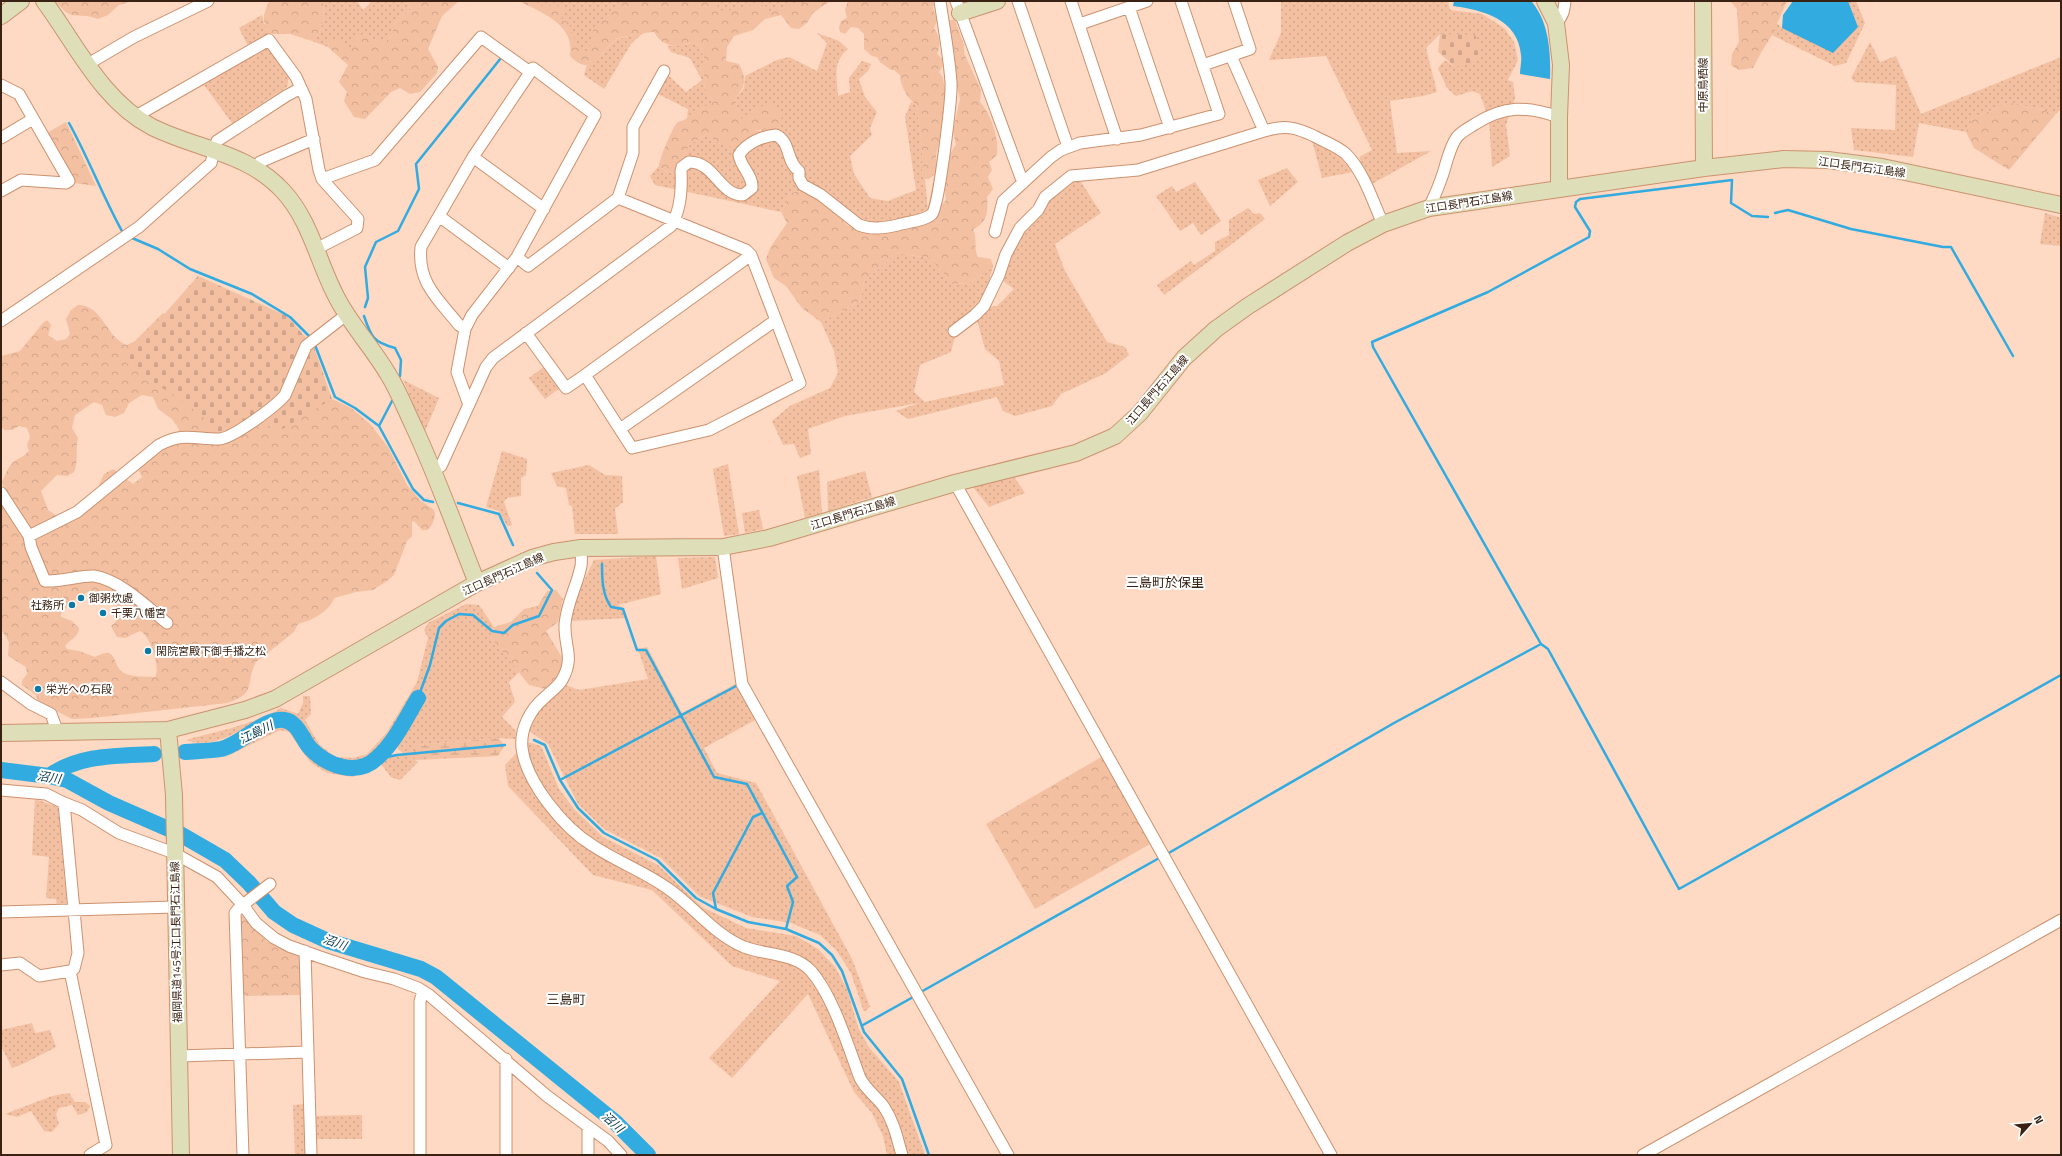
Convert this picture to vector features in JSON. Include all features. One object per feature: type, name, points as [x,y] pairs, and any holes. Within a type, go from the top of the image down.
[{"type":"main road","points":[[1,16],[21,1]]},
{"type":"main road","points":[[44,1],[114,98],[136,116],[150,126],[257,168],[283,191],[294,204],[307,227],[328,280],[346,315],[388,373],[433,470],[477,583]]},
{"type":"main road","points":[[958,7],[997,1]]},
{"type":"main road","points":[[1545,1],[1556,23],[1561,65],[1559,189]]},
{"type":"main road","name":"中原鳥栖線","points":[[1703,1],[1704,168]]},
{"type":"main road","name":"江口長門石江島線","points":[[1,733],[58,734],[168,730],[245,710],[275,699],[477,583],[532,558],[554,552],[581,548],[723,547],[769,538],[955,483],[1076,453],[1115,436],[1140,413],[1184,358],[1216,329],[1248,306],[1334,252],[1384,224],[1429,208],[1704,168],[1784,159],[1828,160],[1882,167],[2061,205]]},
{"type":"main road","name":"福岡県道145号江口長門石江島線","points":[[168,730],[174,803],[181,1155]]},
{"type":"street","points":[[88,64],[134,37],[208,1]]},
{"type":"street","points":[[433,470],[441,466],[486,366],[493,358],[671,226],[680,201],[680,171],[682,167],[689,162],[703,164],[731,193],[743,195],[752,188],[752,182],[739,160],[739,155],[749,144],[770,135],[776,135],[783,141],[789,161],[799,171],[799,178],[803,185],[820,195],[859,225],[866,228],[885,228],[930,216],[935,209],[938,193],[951,99],[951,83],[940,1]]},
{"type":"street","points":[[1018,1],[1068,147]]},
{"type":"street","points":[[1071,1],[1080,24],[1117,139]]},
{"type":"street","points":[[1080,24],[1147,1]]},
{"type":"street","points":[[995,232],[1003,201],[1051,157],[1068,147],[1080,143],[1117,139],[1170,128],[1219,114],[1181,1]]},
{"type":"street","points":[[1203,65],[1250,49],[1234,1]]},
{"type":"street","points":[[1556,23],[1562,18],[1565,1]]},
{"type":"street","points":[[958,7],[1023,183]]},
{"type":"street","points":[[1129,7],[1170,128]]},
{"type":"street","points":[[322,179],[375,160],[481,37],[530,72]]},
{"type":"street","points":[[136,116],[269,40],[296,77],[306,99],[322,179],[358,220],[357,228],[316,249]]},
{"type":"street","points":[[1231,56],[1264,131]]},
{"type":"street","points":[[465,329],[459,325],[430,291],[426,283],[420,254],[421,247],[473,157],[533,68],[595,115],[517,257],[472,315],[465,329],[457,372],[469,405]]},
{"type":"street","points":[[517,257],[528,266],[618,198],[632,154],[633,127],[664,71]]},
{"type":"street","points":[[1,86],[19,94],[69,181],[66,183],[21,180],[1,191]]},
{"type":"street","points":[[1,321],[139,227],[211,163],[217,141],[286,96],[301,88]]},
{"type":"street","points":[[1429,208],[1440,182],[1452,146],[1464,130],[1482,119],[1506,109],[1525,109],[1559,117]]},
{"type":"street","points":[[1,138],[33,119]]},
{"type":"street","points":[[954,331],[984,306],[999,274],[1006,254],[1020,228],[1038,210],[1046,197],[1071,176],[1138,170],[1264,131],[1279,127],[1291,128],[1320,139],[1346,154],[1354,163],[1384,224]]},
{"type":"street","points":[[257,168],[260,162],[314,139]]},
{"type":"street","points":[[473,157],[544,208]]},
{"type":"street","points":[[585,375],[632,448],[709,430],[800,383],[751,255],[746,250],[618,198]]},
{"type":"street","points":[[438,216],[509,268]]},
{"type":"street","points":[[526,333],[566,388],[751,255]]},
{"type":"street","points":[[29,536],[77,512],[159,445],[180,436],[224,438],[259,417],[285,395],[306,346],[346,315]]},
{"type":"street","points":[[620,429],[776,320]]},
{"type":"street","points":[[955,483],[1331,1155]]},
{"type":"street","points":[[1,493],[29,536],[31,547],[45,581],[57,582],[94,576],[128,592],[167,623]]},
{"type":"street","points":[[723,547],[742,684],[914,986],[1008,1155]]},
{"type":"street","points":[[581,548],[581,565],[568,601],[565,626],[569,654],[569,668],[561,682],[540,701],[524,724],[522,748],[525,764],[544,797],[570,828],[590,845],[655,879],[672,891],[718,931],[743,946],[800,962],[810,970],[824,990],[860,1078],[866,1088],[884,1106],[894,1125],[902,1155]]},
{"type":"street","points":[[1,682],[31,704],[51,714],[58,734]]},
{"type":"street","points":[[1,790],[46,794],[82,810],[120,833],[174,849],[217,877],[243,905],[256,923],[274,938],[305,951],[365,972],[394,978],[423,991],[506,1059],[547,1096],[608,1141],[620,1155]]},
{"type":"street","points":[[1,965],[20,964],[39,976],[74,969],[78,953],[64,803]]},
{"type":"street","points":[[243,1155],[235,913],[238,908],[270,884]]},
{"type":"street","points":[[1,912],[175,907]]},
{"type":"street","points":[[1642,1155],[2061,920]]},
{"type":"street","points":[[305,951],[311,1155]]},
{"type":"street","points":[[70,971],[106,1145],[90,1155]]},
{"type":"street","points":[[420,1155],[420,1001],[423,991]]},
{"type":"street","points":[[178,1056],[308,1052]]},
{"type":"street","points":[[506,1059],[506,1155]]},
{"type":"street","points":[[588,1126],[588,1155]]},
{"type":"green space","points":[[55,1],[133,1],[119,5],[108,15],[98,19],[71,15],[61,8]]},
{"type":"green space","points":[[269,1],[323,1],[322,22],[319,32],[312,41],[290,34],[270,34],[264,21],[265,11]]},
{"type":"green space","points":[[323,1],[357,1],[363,10],[372,1],[409,1],[410,10],[393,25],[393,34],[383,44],[363,34],[350,49],[329,41],[328,47],[312,41],[321,27]]},
{"type":"green space","points":[[409,1],[459,1],[442,16],[428,49],[438,67],[437,73],[420,92],[410,94],[400,88],[391,92],[365,119],[354,117],[344,101],[347,92],[339,82],[348,65],[328,47],[329,41],[340,40],[350,49],[355,38],[363,34],[383,44],[393,34],[393,25],[410,10]]},
{"type":"green space","points":[[519,1],[534,1],[547,8],[552,4],[563,7],[565,13],[561,19],[569,23],[579,51],[586,51],[589,47],[594,27],[626,1],[716,1],[718,5],[717,10],[741,9],[755,3],[766,6],[770,12],[786,6],[814,1],[830,1],[813,13],[807,23],[799,29],[791,28],[781,15],[765,19],[753,30],[734,36],[727,47],[726,61],[739,64],[743,74],[743,86],[735,99],[741,119],[754,109],[768,104],[778,108],[782,118],[775,128],[754,131],[748,139],[735,146],[726,146],[721,144],[708,134],[690,144],[674,173],[666,172],[659,166],[663,151],[675,126],[678,122],[685,120],[697,108],[710,105],[714,101],[709,96],[704,86],[706,79],[700,68],[704,59],[701,46],[692,42],[681,46],[670,45],[661,41],[654,32],[641,34],[617,39],[596,60],[591,64],[585,65],[578,63],[570,56],[570,45],[567,36],[555,21],[547,15]]},
{"type":"green space","points":[[525,1],[825,1],[808,11],[655,16],[611,32],[588,57],[575,51],[569,32],[558,19]]},
{"type":"green space","points":[[848,1],[935,1],[933,8],[937,21],[934,28],[938,34],[939,41],[937,54],[942,59],[943,66],[939,72],[943,79],[945,88],[945,110],[936,155],[936,169],[933,176],[929,179],[925,179],[922,174],[923,158],[917,105],[905,92],[901,83],[900,75],[894,70],[891,70],[880,62],[877,57],[872,56],[864,49],[864,34],[858,28],[851,27],[845,34],[840,32],[839,27],[841,21],[847,18],[845,10]]},
{"type":"green space","points":[[1281,1],[1448,1],[1450,10],[1482,14],[1504,28],[1514,42],[1518,60],[1508,80],[1513,82],[1515,98],[1506,125],[1510,156],[1492,167],[1489,120],[1480,94],[1472,91],[1456,96],[1447,88],[1438,68],[1445,60],[1455,67],[1440,34],[1426,48],[1437,92],[1423,96],[1390,101],[1397,153],[1431,151],[1370,185],[1359,157],[1372,150],[1326,56],[1269,60],[1281,33]]},
{"type":"green space","points":[[1730,1],[1787,1],[1772,35],[1753,68],[1739,70],[1731,65],[1732,54],[1739,42],[1737,9]]},
{"type":"green space","points":[[1848,1],[1856,1],[1865,23],[1846,63],[1835,66],[1772,35],[1777,23],[1782,28],[1858,27]]},
{"type":"green space","points":[[262,15],[264,23],[270,34],[249,48],[239,28]]},
{"type":"green space","points":[[949,20],[955,20],[964,45],[964,53],[981,90],[980,102],[988,113],[997,141],[997,155],[989,162],[992,170],[988,177],[993,189],[987,197],[986,216],[982,223],[973,229],[978,257],[991,259],[993,267],[969,283],[953,284],[930,258],[896,253],[864,282],[860,301],[821,322],[802,308],[786,286],[774,278],[766,259],[770,248],[787,223],[781,212],[791,193],[803,190],[824,201],[847,225],[861,230],[925,222],[937,217],[940,207],[946,200],[946,171],[950,156],[956,145],[953,131],[960,99],[955,80],[955,56],[949,28]]},
{"type":"green space","points":[[644,32],[631,44],[604,89],[584,75],[587,65],[601,56],[616,40]]},
{"type":"green space","points":[[817,33],[839,41],[848,49],[843,54],[838,65],[838,96],[850,92],[849,78],[862,61],[871,64],[868,71],[859,79],[865,97],[877,112],[870,128],[872,135],[850,156],[854,174],[870,198],[888,201],[916,190],[905,117],[911,102],[917,105],[923,158],[922,174],[925,179],[928,212],[888,224],[865,224],[803,190],[791,193],[781,212],[655,185],[650,176],[659,166],[666,172],[674,173],[690,144],[708,134],[716,139],[720,144],[754,131],[762,131],[754,109],[741,120],[735,99],[744,88],[745,76],[777,60],[789,57],[817,71],[827,43]]},
{"type":"green space","points":[[1440,34],[1475,35],[1481,51],[1477,60],[1455,67],[1438,52]]},
{"type":"green space","points":[[692,42],[701,46],[704,60],[700,68],[706,79],[704,86],[709,96],[714,101],[711,105],[696,109],[687,119],[688,109],[656,93],[668,75],[686,92],[702,80],[690,58],[671,52],[667,46],[686,45]]},
{"type":"green space","points":[[1870,42],[1880,62],[1896,56],[1921,114],[2061,57],[2061,109],[2056,114],[2011,102],[1973,118],[1966,132],[1919,123],[1913,157],[1854,150],[1851,128],[1895,130],[1896,85],[1855,82],[1851,78]]},
{"type":"green space","points":[[268,47],[289,77],[287,87],[232,123],[204,85]]},
{"type":"green space","points":[[2011,102],[2056,114],[2009,170],[1974,148],[1966,132],[1973,118]]},
{"type":"green space","points":[[66,122],[96,186],[74,183],[47,133]]},
{"type":"green space","points":[[1312,140],[1337,154],[1353,172],[1322,178]]},
{"type":"green space","points":[[1287,168],[1298,182],[1270,206],[1258,180]]},
{"type":"green space","points":[[1079,179],[1101,213],[1055,244],[1065,271],[1107,342],[1125,347],[1129,355],[1106,373],[1061,394],[1052,406],[1015,416],[1003,411],[997,397],[908,419],[896,411],[919,403],[845,416],[808,429],[811,454],[800,458],[794,444],[783,445],[772,421],[790,406],[830,388],[838,373],[834,351],[821,322],[860,301],[864,282],[896,253],[930,258],[954,284],[969,283],[993,267],[983,301],[950,329],[955,336],[951,352],[920,365],[914,392],[925,402],[1004,385],[999,361],[985,349],[977,320],[986,307],[997,306],[1014,289],[1003,281],[1009,256],[1049,198],[1067,183]]},
{"type":"green space","points":[[1195,182],[1221,221],[1201,235],[1193,223],[1180,231],[1156,196],[1172,186],[1176,192]]},
{"type":"green space","points":[[1248,208],[1254,214],[1260,213],[1265,219],[1164,295],[1157,285],[1191,261],[1194,265],[1215,251],[1215,242],[1229,235],[1229,220]]},
{"type":"green space","points":[[2045,213],[2061,218],[2061,246],[2040,244]]},
{"type":"green space","points":[[198,276],[287,316],[314,347],[332,399],[276,433],[262,422],[222,444],[202,415],[123,361]]},
{"type":"green space","points":[[78,305],[86,306],[93,310],[114,336],[127,345],[135,341],[163,313],[270,414],[330,398],[351,408],[370,424],[388,447],[407,485],[421,501],[433,509],[435,513],[434,520],[430,528],[427,530],[422,530],[414,521],[412,522],[412,536],[407,541],[394,575],[373,590],[356,592],[334,598],[329,607],[319,615],[298,624],[294,632],[256,662],[247,692],[237,699],[227,703],[72,719],[39,703],[36,695],[22,685],[22,681],[27,674],[26,667],[8,656],[9,642],[1,629],[1,500],[5,491],[2,482],[11,464],[29,451],[27,445],[30,437],[27,428],[19,426],[12,430],[4,430],[1,426],[1,356],[20,351],[47,320],[51,325],[48,335],[57,341],[66,339],[70,334],[66,319],[71,310]],"holes":[[[142,395],[153,397],[158,409],[172,419],[179,429],[177,441],[163,446],[137,467],[142,477],[133,484],[113,469],[104,474],[99,485],[102,497],[58,517],[48,510],[41,491],[57,475],[67,476],[74,472],[77,459],[78,438],[72,428],[75,415],[94,402],[102,405],[106,415],[115,417],[124,413],[129,403]],[[89,591],[103,593],[122,612],[121,617],[111,626],[117,637],[125,638],[140,631],[144,634],[151,645],[156,659],[157,666],[155,677],[135,676],[124,673],[117,666],[114,658],[108,653],[95,657],[79,651],[67,649],[65,646],[77,634],[79,628],[72,621],[61,617],[61,613],[71,602]]]},
{"type":"green space","points":[[545,366],[560,388],[545,399],[529,378]]},
{"type":"green space","points":[[403,380],[439,398],[425,431]]},
{"type":"green space","points":[[502,451],[527,459],[526,475],[521,478],[521,496],[507,498],[504,502],[512,525],[507,526],[499,511],[486,507]]},
{"type":"green space","points":[[728,464],[739,534],[724,536],[713,469]]},
{"type":"green space","points":[[589,465],[605,475],[622,476],[623,502],[615,509],[618,534],[575,534],[572,506],[569,505],[566,488],[557,486],[551,473]]},
{"type":"green space","points":[[819,470],[822,513],[805,518],[797,476]]},
{"type":"green space","points":[[865,471],[872,497],[828,511],[827,482]]},
{"type":"green space","points":[[1015,478],[1025,493],[989,507],[973,487]]},
{"type":"green space","points":[[759,510],[763,529],[745,533],[742,513]]},
{"type":"green space","points":[[656,556],[661,594],[618,605],[623,608],[627,618],[571,621],[578,593],[594,560]]},
{"type":"green space","points":[[715,557],[718,578],[682,589],[678,558]]},
{"type":"green space","points":[[556,590],[563,599],[558,622],[546,631],[563,659],[561,673],[545,689],[529,685],[490,636],[494,627],[511,622],[524,609],[538,606],[547,591]]},
{"type":"green space","points":[[466,604],[479,605],[494,627],[490,636],[519,672],[509,682],[515,702],[502,717],[516,731],[515,739],[498,738],[418,745],[415,760],[418,762],[400,780],[391,777],[381,764],[353,777],[327,773],[310,762],[289,732],[280,730],[224,758],[276,726],[287,726],[293,729],[314,758],[329,767],[352,772],[381,760],[404,754],[398,749],[395,733],[370,756],[362,760],[346,763],[336,762],[324,755],[313,744],[300,724],[293,718],[287,717],[274,717],[262,721],[213,742],[200,743],[186,740],[259,719],[281,708],[298,714],[303,703],[303,696],[310,696],[311,714],[305,720],[319,744],[335,757],[353,758],[367,754],[387,732],[417,682],[428,638],[424,630],[428,623]]},
{"type":"green space","points":[[647,647],[682,713],[737,683],[757,719],[704,748],[717,773],[756,783],[852,959],[870,1007],[864,1012],[851,973],[837,951],[820,935],[791,923],[752,917],[699,896],[661,858],[604,829],[578,804],[548,744],[529,731],[538,711],[566,685],[579,690],[648,679],[638,649]]},
{"type":"green space","points":[[498,738],[505,745],[498,756],[415,760],[412,754],[418,745]]},
{"type":"green space","points":[[527,742],[541,746],[559,789],[574,809],[603,837],[658,865],[702,907],[746,928],[796,936],[818,949],[835,967],[847,989],[858,1027],[868,1046],[899,1082],[925,1155],[887,1155],[883,1136],[872,1113],[854,1092],[808,994],[732,1078],[709,1058],[780,981],[732,966],[652,890],[593,875],[508,786],[505,765]]},
{"type":"green space","points":[[1103,756],[1152,843],[1035,909],[986,824]]},
{"type":"green space","points":[[35,799],[58,807],[67,905],[57,907],[56,899],[46,898],[49,857],[32,855]]},
{"type":"green space","points":[[241,915],[244,916],[266,941],[279,948],[299,954],[301,958],[301,995],[241,996],[239,917]]},
{"type":"green space","points":[[32,1023],[35,1033],[50,1030],[56,1047],[12,1068],[1,1046],[1,1030]]},
{"type":"green space","points":[[69,1093],[75,1102],[85,1102],[90,1106],[87,1112],[78,1115],[72,1105],[59,1108],[56,1114],[59,1124],[52,1132],[44,1131],[31,1111],[17,1117],[5,1114],[52,1096]]},
{"type":"green space","points":[[304,1104],[306,1155],[295,1155],[293,1105]]},
{"type":"green space","points":[[362,1115],[362,1139],[316,1139],[316,1116]]},
{"type":"water","points":[[1454,1],[1531,1],[1542,18],[1548,38],[1550,79],[1520,74],[1521,55],[1518,43],[1513,33],[1506,25],[1497,18],[1476,10],[1453,6]]},
{"type":"water","points":[[1793,1],[1848,1],[1858,27],[1833,53],[1782,28],[1783,15]]},
{"type":"waterway","points":[[365,307],[368,298],[365,267],[376,242],[398,231],[419,189],[416,164],[501,58]]},
{"type":"waterway","points":[[69,123],[123,233]]},
{"type":"waterway","points":[[1541,644],[1373,347],[1372,342],[1488,292],[1589,237],[1590,231],[1575,207],[1576,202],[1580,199],[1732,180],[1731,203],[1752,216],[1768,217]]},
{"type":"waterway","points":[[1775,213],[1788,210],[1851,229],[1943,247],[1951,247],[2013,356]]},
{"type":"waterway","points":[[132,238],[158,249],[190,269],[252,294],[290,317],[310,337]]},
{"type":"waterway","points":[[364,316],[374,338],[377,341],[395,348],[401,360],[400,376]]},
{"type":"waterway","points":[[315,345],[335,397],[355,408],[379,426]]},
{"type":"waterway","points":[[392,401],[379,426],[413,489],[424,500],[433,502]]},
{"type":"waterway","points":[[458,503],[499,514],[513,545]]},
{"type":"waterway","points":[[602,564],[603,586],[608,602],[611,607],[623,609],[637,650],[646,650],[714,777],[747,784],[797,877],[787,886],[793,902],[786,929]]},
{"type":"waterway","points":[[418,698],[430,665],[439,628],[446,621],[459,614],[473,615],[492,631],[504,633],[513,625],[539,616],[552,590],[537,573]]},
{"type":"waterway","points":[[1167,854],[1394,723],[1541,644],[1548,649],[1679,889],[2061,675]]},
{"type":"waterway","points":[[560,780],[738,685]]},
{"type":"waterway","name":"江島川","points":[[185,752],[221,749],[269,723],[277,720],[284,720],[293,724],[310,748],[325,760],[342,767],[360,767],[369,764],[377,758],[389,745],[400,730],[418,698]]},
{"type":"waterway","points":[[534,740],[545,745],[560,780],[578,808],[604,833],[657,860],[696,898],[716,909],[748,922],[786,929],[819,943],[832,955],[842,971],[864,1032],[902,1079],[929,1155]]},
{"type":"waterway","points":[[377,759],[397,755],[505,745]]},
{"type":"waterway","name":"江島川","points":[[49,776],[61,769],[87,760],[113,756],[154,754]]},
{"type":"waterway","name":"沼川","points":[[1,770],[49,776],[67,780],[109,803],[180,834],[225,860],[249,883],[274,912],[293,925],[328,941],[421,969],[436,977],[615,1122],[648,1155]]},
{"type":"waterway","points":[[716,909],[713,893],[753,817],[762,813]]},
{"type":"waterway","points":[[919,993],[1161,857]]},
{"type":"waterway","points":[[863,1025],[915,996]]},
{"type":"place","name":"御粥炊處","points":[[81,598]]},
{"type":"place","name":"社務所","points":[[72,605]]},
{"type":"place","name":"千栗八幡宮","points":[[103,613]]},
{"type":"place","name":"閑院宮殿下御手播之松","points":[[148,651]]},
{"type":"place","name":"栄光への石段","points":[[38,689]]},
{"type":"district","name":"三島町於保里","points":[[1165,582]]},
{"type":"district","name":"三島町","points":[[566,999]]}]
